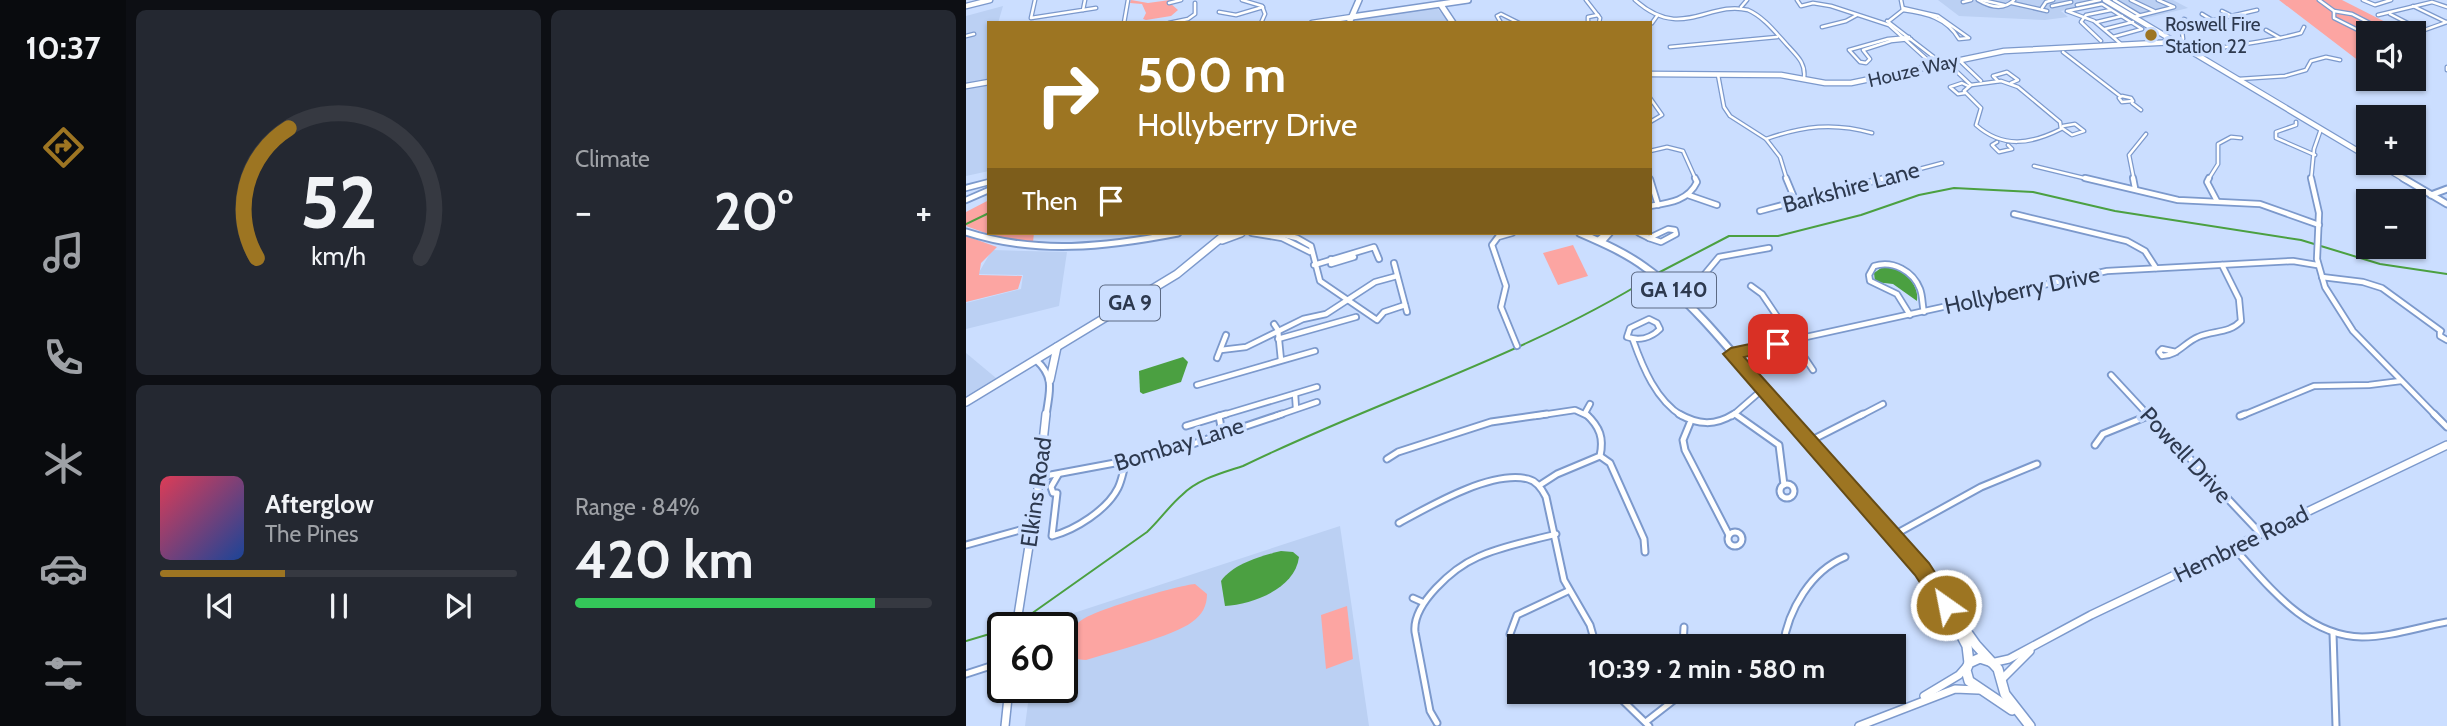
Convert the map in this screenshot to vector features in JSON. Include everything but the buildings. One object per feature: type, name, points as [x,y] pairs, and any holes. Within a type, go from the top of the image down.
[{"type":"highway","points":[[1350,18],[1359,0]]},
{"type":"highway","name":"GA 9","points":[[966,402],[1177,274],[1225,235]]},
{"type":"highway","points":[[1213,246],[1237,235]]},
{"type":"highway","points":[[1050,380],[1057,347]]},
{"type":"main road","points":[[1426,7],[1457,0]]},
{"type":"main road","points":[[1439,2],[1451,4],[1468,0]]},
{"type":"main road","points":[[1439,2],[1452,21]]},
{"type":"main road","points":[[1445,11],[1451,4]]},
{"type":"main road","points":[[1350,18],[1426,7],[1438,7],[1445,11]]},
{"type":"main road","name":"GA 140","points":[[1585,235],[1640,261],[1679,296],[1922,569],[1946,605],[1997,669],[2000,682],[2012,705],[2028,724]]},
{"type":"main road","name":"GA 140","points":[[1946,605],[1967,646],[1969,681],[2028,724]]},
{"type":"main road","points":[[1968,664],[1980,658],[1991,662]]},
{"type":"main road","points":[[1981,691],[1995,690],[2000,682]]},
{"type":"street","points":[[966,6],[990,0]]},
{"type":"street","points":[[1035,0],[1031,19],[1096,8]]},
{"type":"street","points":[[1083,10],[1085,0]]},
{"type":"street","points":[[1124,21],[1128,0]]},
{"type":"street","points":[[1169,3],[1181,0]]},
{"type":"street","points":[[1242,0],[1255,0],[1263,7],[1262,21]]},
{"type":"street","points":[[1586,0],[1598,15],[1599,21]]},
{"type":"street","points":[[1635,0],[1647,13],[1657,16],[1672,17],[1726,6],[1741,7],[1753,12],[1803,64],[1804,78]]},
{"type":"street","points":[[1741,7],[1747,0]]},
{"type":"street","points":[[1797,0],[1801,6],[1818,3]]},
{"type":"street","points":[[1808,0],[1886,22],[1898,28],[1931,63],[1955,70],[1969,85]]},
{"type":"street","points":[[1900,0],[1903,9]]},
{"type":"street","points":[[1963,2],[1971,0]]},
{"type":"street","points":[[1980,0],[1989,7],[2011,3],[2047,11]]},
{"type":"street","points":[[2042,8],[2046,2],[2053,0],[2060,4]]},
{"type":"street","points":[[2100,0],[2067,11],[2096,22],[2122,45]]},
{"type":"street","points":[[2105,0],[2356,150]]},
{"type":"street","points":[[2113,37],[2142,29],[2135,18],[2114,0]]},
{"type":"street","points":[[2131,0],[2144,5]]},
{"type":"street","points":[[2138,0],[2155,12]]},
{"type":"street","points":[[2104,29],[2174,7],[2158,0]]},
{"type":"street","points":[[2319,0],[2335,12],[2365,21]]},
{"type":"street","points":[[2363,0],[2375,5],[2391,0],[2404,7]]},
{"type":"street","points":[[2052,6],[2070,1],[2079,6],[2100,4],[2122,16]]},
{"type":"street","points":[[2378,15],[2431,1],[2447,7]]},
{"type":"street","points":[[1177,21],[1192,17],[1195,3]]},
{"type":"street","points":[[2412,6],[2446,22]]},
{"type":"street","points":[[1219,12],[1236,15],[1263,7]]},
{"type":"street","points":[[1886,22],[1903,9],[1921,12],[1944,21],[1958,33]]},
{"type":"street","points":[[2082,18],[2112,9]]},
{"type":"street","points":[[2175,42],[2183,39],[2184,28],[2257,10]]},
{"type":"street","points":[[2222,11],[2232,16]]},
{"type":"street","points":[[2335,12],[2334,18],[2356,29]]},
{"type":"street","points":[[2389,13],[2405,21]]},
{"type":"street","points":[[1500,21],[1497,16],[1501,14],[1515,21]]},
{"type":"street","points":[[1822,27],[1846,21],[1859,14]]},
{"type":"street","points":[[2202,14],[2213,20]]},
{"type":"street","points":[[1588,21],[1588,17],[1598,15]]},
{"type":"street","points":[[1652,23],[1657,16]]},
{"type":"street","points":[[2096,22],[2122,16],[2135,18]]},
{"type":"street","points":[[1326,20],[1350,18]]},
{"type":"street","points":[[1321,21],[1350,18]]},
{"type":"street","points":[[2082,18],[2081,23],[2101,41]]},
{"type":"street","points":[[2184,19],[2194,25]]},
{"type":"street","points":[[2344,23],[2361,19]]},
{"type":"street","points":[[2426,29],[2446,22]]},
{"type":"street","points":[[2194,54],[2237,43],[2266,43],[2301,33],[2304,27]]},
{"type":"street","points":[[2266,30],[2282,39]]},
{"type":"street","points":[[966,36],[974,34]]},
{"type":"street","points":[[1670,47],[1777,37]]},
{"type":"street","points":[[1883,42],[1863,50],[1870,59],[1866,63],[1859,62],[1849,50],[1883,42],[1907,38]]},
{"type":"street","name":"Houze Way","points":[[1652,74],[1804,78],[1851,83],[2004,51],[2050,48],[2064,50],[2175,42]]},
{"type":"street","points":[[2064,50],[2120,96],[2131,98],[2131,103],[2141,110]]},
{"type":"street","points":[[2238,80],[2293,74],[2306,70],[2311,61],[2320,58],[2340,60]]},
{"type":"street","points":[[1958,59],[1982,82]]},
{"type":"street","points":[[1955,70],[1966,67]]},
{"type":"street","points":[[1965,93],[1958,94],[1950,87],[1962,83],[2010,83],[2018,80],[2007,72],[1993,76],[1998,81]]},
{"type":"street","points":[[1718,75],[1718,97],[1723,108],[1766,139],[1780,156],[1786,185],[1796,202]]},
{"type":"street","points":[[966,86],[987,82]]},
{"type":"street","points":[[1965,93],[1981,108],[1976,123],[1978,128],[1998,142],[2007,144],[2062,127],[2075,124],[2084,131],[2071,135],[2062,127],[2010,83]]},
{"type":"street","points":[[1965,93],[1969,85]]},
{"type":"street","points":[[1652,101],[1662,115],[1652,121]]},
{"type":"street","points":[[2281,106],[2295,108]]},
{"type":"street","points":[[2296,122],[2296,125],[2276,132],[2276,138],[2315,155]]},
{"type":"street","points":[[1766,139],[1798,127],[1821,124],[1851,126],[1872,133]]},
{"type":"street","points":[[2320,129],[2311,178],[2319,210],[2317,265],[2322,278],[2344,319],[2447,427]]},
{"type":"street","points":[[2135,188],[2129,155],[2146,134]]},
{"type":"street","points":[[2317,136],[2332,136]]},
{"type":"street","points":[[2218,202],[2207,182],[2218,163],[2217,148],[2231,137],[2241,138]]},
{"type":"street","points":[[1998,142],[1992,145],[1999,152],[2012,149],[2007,144]]},
{"type":"street","points":[[1652,150],[1679,146],[1687,154],[1696,177],[1696,186],[1688,195],[1677,201],[1652,206]]},
{"type":"street","name":"Barkshire Lane","points":[[1760,211],[1942,163]]},
{"type":"street","points":[[2034,166],[2178,200],[2260,204],[2319,225]]},
{"type":"street","points":[[2397,175],[2447,204]]},
{"type":"street","points":[[966,188],[987,183]]},
{"type":"street","points":[[1652,186],[1658,205]]},
{"type":"street","points":[[2434,194],[2447,189]]},
{"type":"street","points":[[966,200],[987,191]]},
{"type":"street","points":[[1688,195],[1717,205]]},
{"type":"street","points":[[2014,214],[2127,241],[2145,251],[2156,268]]},
{"type":"street","points":[[1643,235],[1649,238],[1661,242],[1674,236],[1676,232],[1668,229],[1649,238]]},
{"type":"street","points":[[966,232],[1009,243],[1077,248],[1115,246],[1168,235]]},
{"type":"street","points":[[1213,246],[1216,235]]},
{"type":"street","points":[[1264,235],[1282,238],[1310,252]]},
{"type":"street","points":[[1283,235],[1311,246],[1314,265],[1325,286],[1377,320],[1384,312],[1405,305]]},
{"type":"street","points":[[1506,235],[1499,237],[1492,245],[1506,286],[1501,307],[1517,346]]},
{"type":"street","points":[[1600,241],[1607,235]]},
{"type":"street","points":[[1314,265],[1331,259],[1331,264],[1374,247],[1380,259]]},
{"type":"street","points":[[1679,296],[1695,287],[1719,257],[1769,248]]},
{"type":"street","points":[[1354,255],[1357,266]]},
{"type":"street","name":"Hollyberry Drive","points":[[1731,354],[2095,273],[2292,261],[2317,265]]},
{"type":"street","points":[[1394,263],[1407,312]]},
{"type":"street","points":[[1910,315],[1898,294],[1870,281],[1869,275],[1874,266],[1888,263],[1906,271],[1921,290],[1924,312]]},
{"type":"street","points":[[2176,352],[2196,337],[2231,330],[2241,321],[2242,312],[2233,284],[2221,264]]},
{"type":"street","points":[[1221,350],[1246,347],[1303,319],[1326,314],[1375,282],[1397,276]]},
{"type":"street","points":[[2322,278],[2362,282],[2382,288],[2444,332],[2441,336],[2447,340]]},
{"type":"street","points":[[1751,286],[1762,294],[1813,370]]},
{"type":"street","points":[[1278,339],[1356,317]]},
{"type":"street","points":[[1633,340],[1658,333],[1660,329],[1657,323],[1649,319],[1630,328],[1627,337],[1633,340],[1650,379],[1680,416],[1690,423],[1712,424],[1735,414],[1763,389]]},
{"type":"street","points":[[1274,324],[1278,330],[1280,360]]},
{"type":"street","points":[[1217,358],[1226,335]]},
{"type":"street","points":[[1198,385],[1315,351]]},
{"type":"street","points":[[1036,360],[1047,370],[1050,380]]},
{"type":"street","name":"Powell Drive","points":[[2111,376],[2262,534]]},
{"type":"street","name":"Elkins Road","points":[[1019,612],[1040,477],[1050,380]]},
{"type":"street","points":[[2240,416],[2314,387],[2402,381]]},
{"type":"street","points":[[1186,426],[1317,387]]},
{"type":"street","points":[[1295,394],[1296,408]]},
{"type":"street","name":"Bombay Lane","points":[[1040,477],[1126,462],[1198,443],[1317,402]]},
{"type":"street","points":[[1585,413],[1590,404]]},
{"type":"street","points":[[1809,441],[1883,404]]},
{"type":"street","points":[[1387,459],[1398,452],[1491,422],[1575,411],[1585,413],[1596,423],[1603,441],[1600,457]]},
{"type":"street","points":[[1735,414],[1745,425],[1770,437],[1779,445],[1784,485]]},
{"type":"street","points":[[2095,444],[2103,434],[2150,415]]},
{"type":"street","points":[[1219,416],[1222,433]]},
{"type":"street","points":[[1690,423],[1683,440],[1685,450],[1729,535]]},
{"type":"street","name":"Hembree Road","points":[[1991,662],[2009,659],[2447,445]]},
{"type":"street","points":[[1540,485],[1557,474],[1600,457]]},
{"type":"street","points":[[1600,457],[1610,463],[1644,539],[1645,552]]},
{"type":"street","points":[[1059,474],[1051,487],[1053,493],[1057,493],[1052,536],[1062,535],[1116,492],[1126,462]]},
{"type":"street","points":[[1893,535],[1981,487],[2036,464]]},
{"type":"street","points":[[1399,523],[1453,496],[1511,476],[1523,477],[1540,485],[1556,534],[1568,590],[1595,634]]},
{"type":"street","points":[[966,545],[1032,526]]},
{"type":"street","points":[[1437,723],[1430,711],[1415,632],[1414,623],[1422,602],[1465,564],[1479,556],[1556,534]]},
{"type":"street","points":[[2234,547],[2295,610],[2333,633],[2366,637],[2447,622]]},
{"type":"street","points":[[1784,634],[1801,598],[1833,559],[1845,557]]},
{"type":"street","points":[[1510,634],[1511,623],[1517,615],[1568,590]]},
{"type":"street","points":[[1413,598],[1422,602]]},
{"type":"street","points":[[1684,627],[1684,634]]},
{"type":"street","points":[[2333,633],[2336,726]]},
{"type":"street","name":"Hembree Road","points":[[2000,682],[2036,645]]},
{"type":"street","points":[[1910,705],[1959,675],[1968,664]]},
{"type":"street","points":[[966,674],[987,667]]},
{"type":"street","points":[[1859,726],[1955,689],[1981,691]]},
{"type":"street","points":[[1005,726],[1007,703]]},
{"type":"street","points":[[1627,704],[1648,724],[1670,704]]},
{"type":"shaded area","points":[[1131,0],[1148,3],[1170,0],[1178,10],[1171,16],[1146,20],[1143,19],[1146,13],[1142,4],[1130,3]]},
{"type":"shaded area","points":[[1938,0],[2104,0],[2061,11],[2068,17],[2045,20],[1959,16]]},
{"type":"shaded area","points":[[2107,0],[2173,0],[2188,8],[2139,20]]},
{"type":"shaded area","points":[[2279,0],[2342,0],[2383,21],[2356,21],[2356,59]]},
{"type":"shaded area","points":[[1003,6],[999,21],[987,21],[987,80],[966,84],[966,16]]},
{"type":"shaded area","points":[[1436,7],[1448,21],[1356,21],[1360,17]]},
{"type":"shaded area","points":[[987,84],[987,171],[966,176],[966,87]]},
{"type":"shaded area","points":[[987,201],[987,234],[966,226],[966,212]]},
{"type":"shaded area","points":[[991,235],[1034,235],[1033,242],[1002,239]]},
{"type":"shaded area","points":[[966,236],[997,247],[981,263],[979,275],[1022,276],[1018,289],[966,302]]},
{"type":"shaded area","points":[[1573,245],[1588,276],[1558,285],[1543,253]]},
{"type":"shaded area","points":[[992,250],[1067,252],[1059,306],[966,329],[966,303],[1021,289],[1023,275],[978,274]]},
{"type":"shaded area","points":[[1884,266],[1897,269],[1908,277],[1916,288],[1917,301],[1893,284],[1875,282],[1874,273]]},
{"type":"shaded area","points":[[966,353],[996,378],[966,396]]},
{"type":"shaded area","points":[[1183,357],[1188,362],[1181,382],[1143,394],[1140,392],[1139,371]]},
{"type":"shaded area","points":[[1340,526],[1369,726],[1025,726],[1028,703],[1078,703],[1077,612]]},
{"type":"shaded area","points":[[1281,551],[1293,552],[1299,557],[1290,578],[1260,598],[1225,606],[1221,581],[1226,575],[1248,562]]},
{"type":"shaded area","points":[[1195,584],[1207,594],[1203,610],[1192,622],[1157,638],[1086,660],[1078,658],[1078,623],[1107,609]]},
{"type":"shaded area","points":[[1347,606],[1353,659],[1326,669],[1321,615]]},
{"type":"waterway","points":[[1658,273],[1729,236],[1778,236],[1861,215],[1919,195],[1954,188],[2033,192],[2115,211],[2301,240],[2380,264],[2447,274]]},
{"type":"waterway","points":[[966,224],[987,214]]},
{"type":"waterway","points":[[1034,612],[1147,532],[1188,489],[1503,354],[1554,330],[1653,276]]},
{"type":"waterway","points":[[966,641],[987,635]]},
{"type":"place","name":"Roswell Fire Station 22","points":[[2151,35]]},
{"type":"route","points":[[1778,344],[1731,354],[1922,569],[1946,605]]}]
